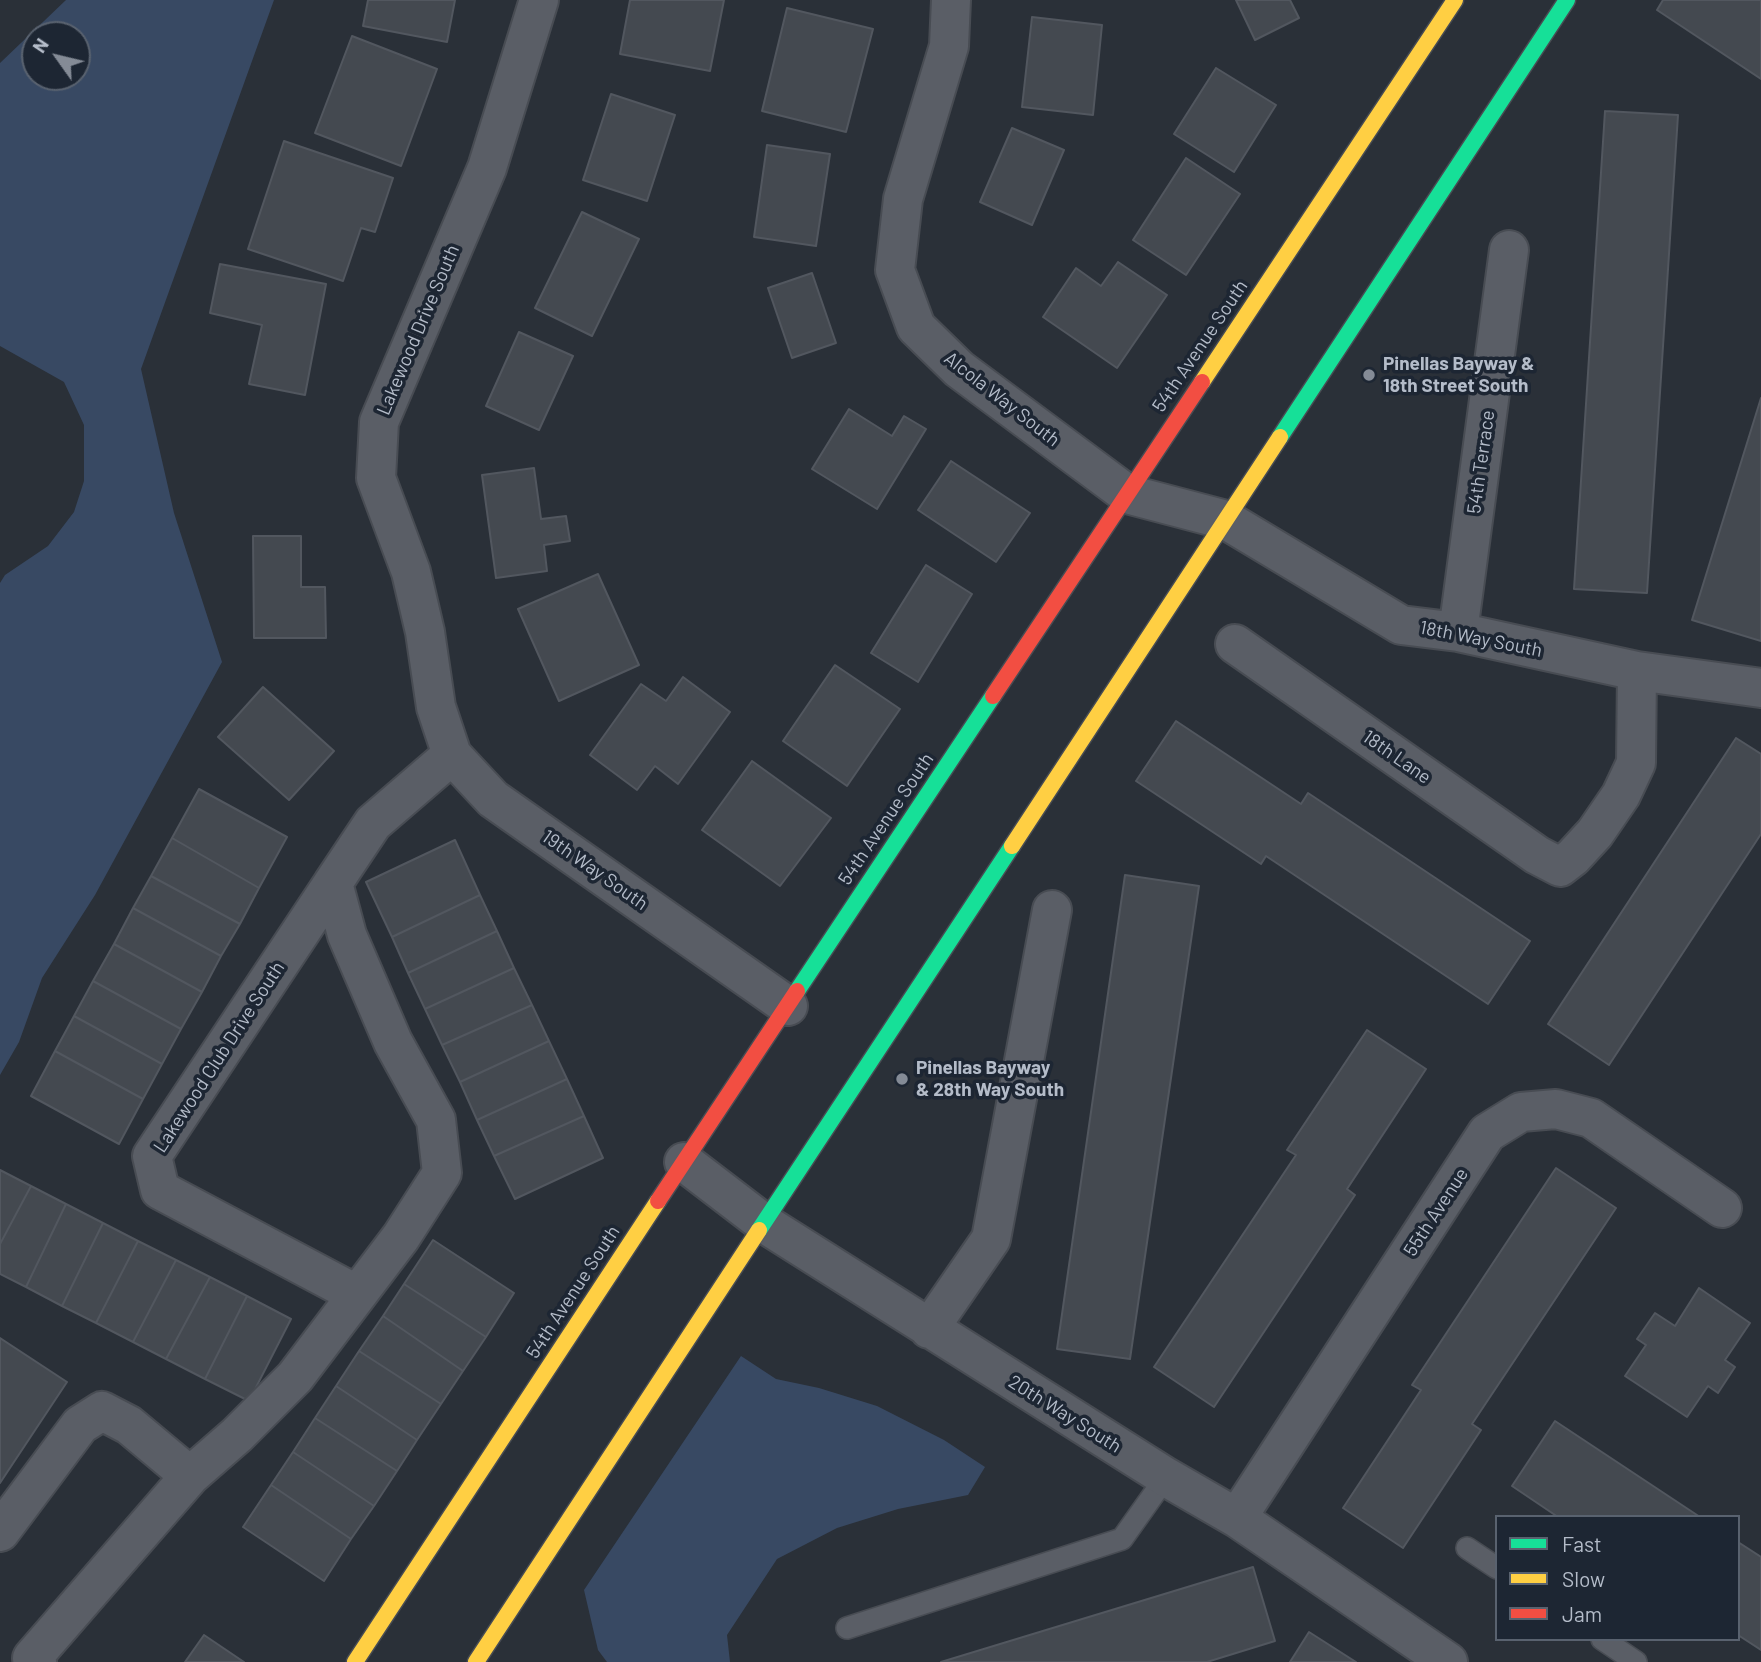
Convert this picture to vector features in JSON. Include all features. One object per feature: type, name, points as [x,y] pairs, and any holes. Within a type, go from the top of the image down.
[{"type":"main road","name":"54th Avenue South","points":[[355,1662],[1455,0]]},
{"type":"main road","points":[[476,1662],[1567,0]]},
{"type":"street","name":"Lakewood Drive South","points":[[436,707],[425,632],[411,572],[376,478],[379,422],[488,168],[540,0]]},
{"type":"street","name":"Alcola Way South","points":[[951,0],[948,46],[903,199],[895,270],[916,327],[959,369],[1127,494]]},
{"type":"street","name":"54th Terrace","points":[[1458,632],[1509,250]]},
{"type":"street","name":"18th Way South","points":[[1127,494],[1226,520],[1401,625],[1458,632],[1637,671],[1761,688]]},
{"type":"street","name":"18th Lane","points":[[1235,644],[1537,855],[1560,867],[1595,834],[1621,795],[1636,763],[1637,671]]},
{"type":"street","name":"19th Way South","points":[[436,707],[452,755],[493,799],[788,1006]]},
{"type":"street","name":"Lakewood Club Drive South","points":[[356,1294],[160,1190],[152,1156],[373,823],[452,755]]},
{"type":"street","points":[[32,1661],[190,1476],[237,1435],[295,1377],[401,1237],[442,1173],[436,1120],[393,1042],[347,935],[333,883]]},
{"type":"street","points":[[929,1329],[991,1239],[1052,910]]},
{"type":"street","name":"55th Avenue","points":[[1237,1518],[1488,1133],[1521,1112],[1556,1109],[1591,1118],[1723,1208]]},
{"type":"street","name":"20th Way South","points":[[684,1162],[765,1224],[1166,1477],[1237,1518],[1448,1662]]},
{"type":"street","points":[[0,1532],[80,1425],[102,1411],[129,1425],[190,1476]]},
{"type":"lane","points":[[846,1628],[1122,1539],[1166,1477]]},
{"type":"lane","points":[[1467,1548],[1495,1567]]},
{"type":"lane","points":[[1605,1641],[1636,1662]]},
{"type":"water","points":[[66,0],[274,0],[141,369],[174,513],[222,662],[95,895],[42,978],[19,1042],[0,1075],[0,583],[5,575],[48,546],[74,512],[84,481],[84,425],[64,382],[0,346],[0,63],[21,43],[21,91],[91,91],[91,21],[44,21]]},
{"type":"water","points":[[741,1356],[776,1379],[819,1388],[877,1406],[944,1440],[985,1467],[968,1495],[898,1509],[837,1528],[777,1559],[727,1635],[730,1662],[607,1662],[598,1650],[584,1590]]},
{"type":"building","points":[[368,0],[455,0],[447,42],[363,26]]},
{"type":"building","points":[[630,0],[724,0],[710,71],[620,54]]},
{"type":"building","points":[[1236,0],[1290,0],[1299,18],[1255,40]]},
{"type":"building","points":[[1663,0],[1761,0],[1761,79],[1657,10]]},
{"type":"building","points":[[787,8],[873,29],[846,132],[762,111]]},
{"type":"building","points":[[1032,17],[1102,25],[1093,115],[1022,107]]},
{"type":"building","points":[[352,36],[437,69],[401,166],[315,133]]},
{"type":"building","points":[[1216,68],[1276,105],[1234,172],[1174,134]]},
{"type":"building","points":[[611,94],[675,115],[647,201],[583,180]]},
{"type":"building","points":[[1605,111],[1678,115],[1647,593],[1574,589]]},
{"type":"building","points":[[1012,128],[1064,150],[1032,225],[980,202]]},
{"type":"building","points":[[284,141],[393,178],[375,232],[361,228],[343,281],[248,249]]},
{"type":"building","points":[[767,145],[830,154],[816,246],[754,237]]},
{"type":"building","points":[[1186,158],[1240,194],[1186,275],[1133,240]]},
{"type":"building","points":[[582,212],[639,239],[592,336],[535,308]]},
{"type":"building","points":[[1118,262],[1167,295],[1117,368],[1043,317],[1076,268],[1101,286]]},
{"type":"building","points":[[220,264],[326,284],[305,395],[249,384],[262,325],[210,313]]},
{"type":"building","points":[[812,273],[836,343],[792,358],[768,288]]},
{"type":"building","points":[[519,332],[573,356],[539,430],[486,406]]},
{"type":"building","points":[[1761,398],[1761,641],[1692,620]]},
{"type":"building","points":[[849,409],[892,436],[904,416],[926,429],[877,509],[812,469]]},
{"type":"building","points":[[951,461],[1030,513],[996,562],[918,510]]},
{"type":"building","points":[[534,468],[541,519],[566,516],[570,541],[544,545],[547,571],[496,578],[482,475]]},
{"type":"building","points":[[253,536],[301,536],[301,587],[325,587],[326,638],[254,638]]},
{"type":"building","points":[[926,565],[972,594],[918,682],[871,653]]},
{"type":"building","points":[[598,574],[639,665],[559,701],[518,609]]},
{"type":"building","points":[[835,665],[900,709],[847,786],[783,741]]},
{"type":"building","points":[[683,677],[730,712],[678,784],[655,766],[637,790],[590,755],[641,684],[666,701]]},
{"type":"building","points":[[263,687],[334,751],[289,800],[218,737]]},
{"type":"building","points":[[1176,721],[1301,804],[1308,793],[1530,941],[1488,1004],[1266,856],[1261,864],[1136,781]]},
{"type":"building","points":[[1736,738],[1761,754],[1761,834],[1609,1065],[1548,1024]]},
{"type":"building","points":[[752,761],[831,818],[780,886],[702,830]]},
{"type":"building","points":[[199,789],[287,837],[259,888],[172,838]]},
{"type":"building","points":[[172,838],[259,888],[240,924],[151,876]]},
{"type":"building","points":[[455,840],[480,895],[392,937],[366,882]]},
{"type":"building","points":[[1125,875],[1199,886],[1130,1359],[1057,1349]]},
{"type":"building","points":[[151,876],[240,924],[221,956],[133,908]]},
{"type":"building","points":[[480,895],[497,931],[408,973],[392,937]]},
{"type":"building","points":[[133,908],[221,956],[202,992],[114,944]]},
{"type":"building","points":[[497,931],[514,968],[425,1009],[408,973]]},
{"type":"building","points":[[114,944],[202,992],[181,1029],[93,981]]},
{"type":"building","points":[[514,968],[532,1005],[442,1045],[425,1009]]},
{"type":"building","points":[[93,981],[181,1029],[162,1064],[74,1016]]},
{"type":"building","points":[[532,1005],[549,1041],[460,1082],[442,1045]]},
{"type":"building","points":[[74,1016],[162,1064],[143,1099],[55,1051]]},
{"type":"building","points":[[1367,1030],[1426,1069],[1347,1189],[1355,1195],[1214,1407],[1154,1367],[1296,1155],[1287,1150]]},
{"type":"building","points":[[549,1041],[567,1079],[477,1120],[460,1082]]},
{"type":"building","points":[[55,1051],[143,1099],[119,1144],[31,1096]]},
{"type":"building","points":[[567,1079],[584,1116],[494,1156],[477,1120]]},
{"type":"building","points":[[584,1116],[603,1158],[515,1199],[494,1156]]},
{"type":"building","points":[[1556,1168],[1616,1208],[1472,1424],[1481,1430],[1403,1548],[1343,1508],[1421,1390],[1412,1385]]},
{"type":"building","points":[[0,1170],[31,1186],[0,1244]]},
{"type":"building","points":[[31,1186],[66,1204],[26,1287],[0,1274],[0,1244]]},
{"type":"building","points":[[66,1204],[103,1223],[62,1306],[26,1287]]},
{"type":"building","points":[[103,1223],[138,1241],[96,1323],[62,1306]]},
{"type":"building","points":[[433,1240],[514,1293],[486,1337],[404,1284]]},
{"type":"building","points":[[138,1241],[176,1260],[133,1342],[96,1323]]},
{"type":"building","points":[[176,1260],[210,1277],[166,1359],[133,1342]]},
{"type":"building","points":[[210,1277],[247,1296],[205,1379],[166,1359]]},
{"type":"building","points":[[404,1284],[486,1337],[463,1371],[383,1316]]},
{"type":"building","points":[[1699,1288],[1750,1323],[1725,1360],[1735,1367],[1718,1393],[1708,1386],[1687,1417],[1625,1376],[1646,1345],[1637,1339],[1655,1313],[1675,1326]]},
{"type":"building","points":[[247,1296],[291,1319],[249,1401],[205,1379]]},
{"type":"building","points":[[383,1316],[463,1371],[441,1404],[359,1351]]},
{"type":"building","points":[[0,1338],[67,1382],[0,1483]]},
{"type":"building","points":[[359,1351],[441,1404],[417,1440],[336,1386]]},
{"type":"building","points":[[336,1386],[417,1440],[397,1471],[315,1418]]},
{"type":"building","points":[[315,1418],[397,1471],[374,1506],[293,1452]]},
{"type":"building","points":[[1555,1421],[1697,1515],[1555,1515],[1512,1486]]},
{"type":"building","points":[[293,1452],[374,1506],[351,1539],[271,1485]]},
{"type":"building","points":[[271,1485],[351,1539],[324,1581],[243,1527]]},
{"type":"building","points":[[1740,1543],[1761,1557],[1761,1650],[1740,1636]]},
{"type":"building","points":[[1253,1567],[1275,1641],[1207,1662],[941,1662]]},
{"type":"building","points":[[1309,1632],[1356,1662],[1290,1662]]},
{"type":"building","points":[[204,1635],[244,1662],[185,1662]]},
{"type":"traffic: fast","points":[[1280,437],[1567,0]]},
{"type":"traffic: fast","points":[[797,991],[993,696]]},
{"type":"traffic: fast","points":[[759,1230],[1012,846]]},
{"type":"traffic: slow","points":[[1202,382],[1455,0]]},
{"type":"traffic: slow","points":[[1012,846],[1280,437]]},
{"type":"traffic: slow","points":[[355,1662],[658,1201]]},
{"type":"traffic: slow","points":[[476,1662],[759,1230]]},
{"type":"traffic: jam","points":[[993,696],[1202,382]]},
{"type":"traffic: jam","points":[[658,1201],[797,991]]},
{"type":"place","name":"Pinellas Bayway & 18th Street South","points":[[1369,375]]},
{"type":"place","name":"Pinellas Bayway & 28th Way South","points":[[902,1079]]}]
